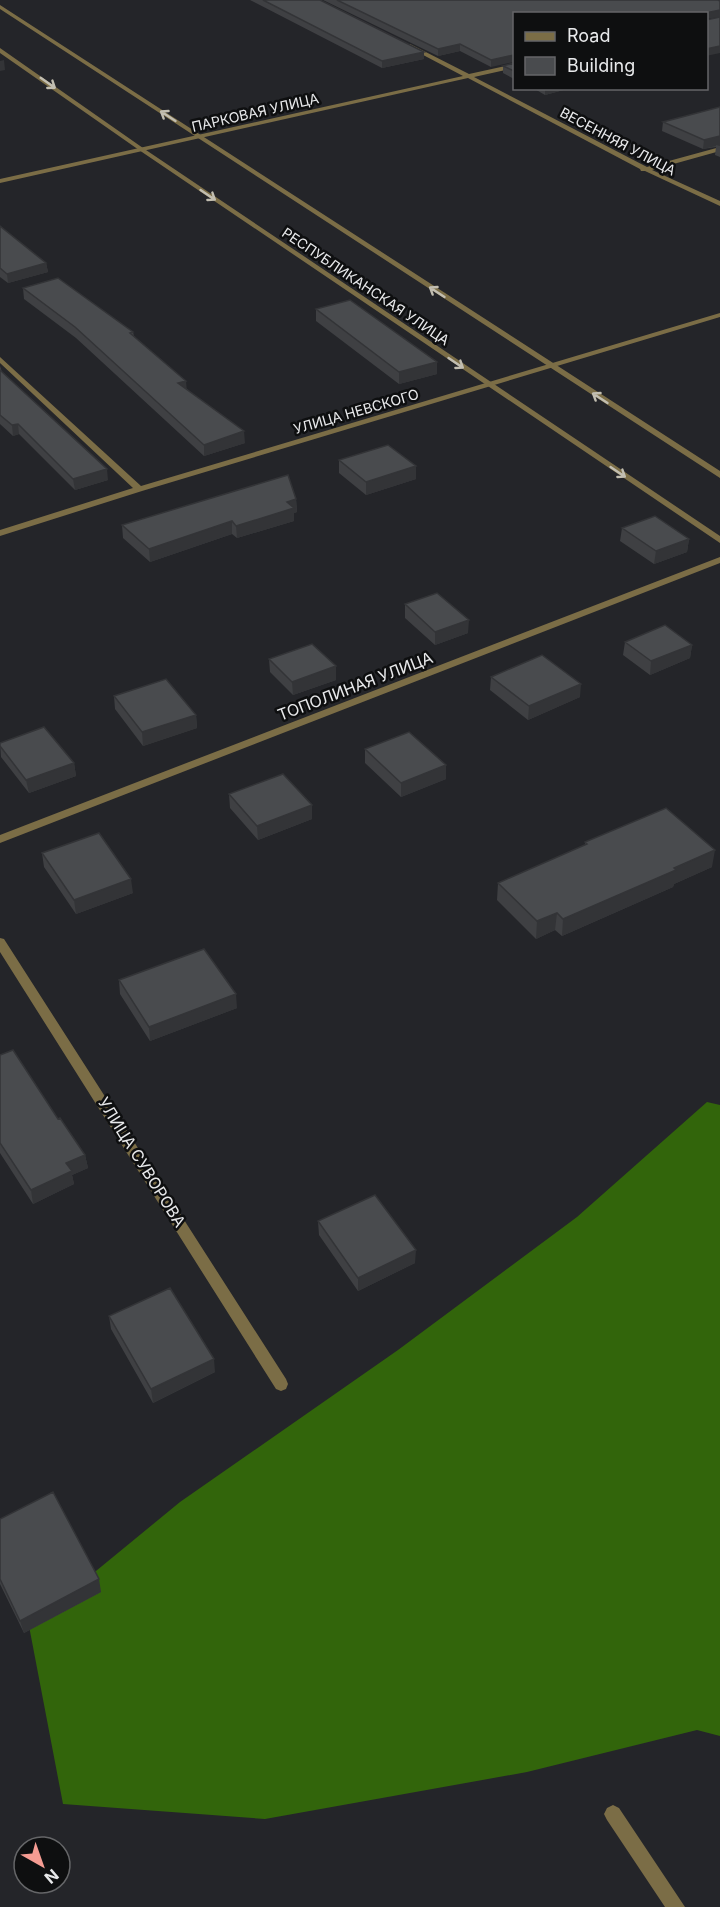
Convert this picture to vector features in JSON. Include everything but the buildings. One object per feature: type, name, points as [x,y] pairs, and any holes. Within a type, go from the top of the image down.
[{"type":"street","name":"РЕСПУБЛИКАНСКАЯ УЛИЦА","points":[[0,7],[720,475]]},
{"type":"street","name":"ВЕСЕННЯЯ УЛИЦА","points":[[400,41],[643,170],[720,204]]},
{"type":"street","name":"РЕСПУБЛИКАНСКАЯ УЛИЦА","points":[[0,50],[141,149],[720,540]]},
{"type":"street","name":"ПАРКОВАЯ УЛИЦА","points":[[0,181],[513,66]]},
{"type":"street","points":[[643,170],[720,149]]},
{"type":"street","name":"УЛИЦА НЕВСКОГО","points":[[0,533],[139,489],[490,386],[720,315]]},
{"type":"street","points":[[0,359],[139,489]]},
{"type":"street","name":"ТОПОЛИНАЯ УЛИЦА","points":[[0,840],[720,560]]},
{"type":"street","name":"УЛИЦА СУВОРОВА","points":[[0,942],[281,1384]]},
{"type":"street","points":[[613,1814],[675,1907]]},
{"type":"green space","points":[[707,1102],[720,1105],[720,1736],[697,1730],[527,1772],[265,1819],[63,1804],[29,1626],[180,1502],[398,1350],[577,1217]]}]
